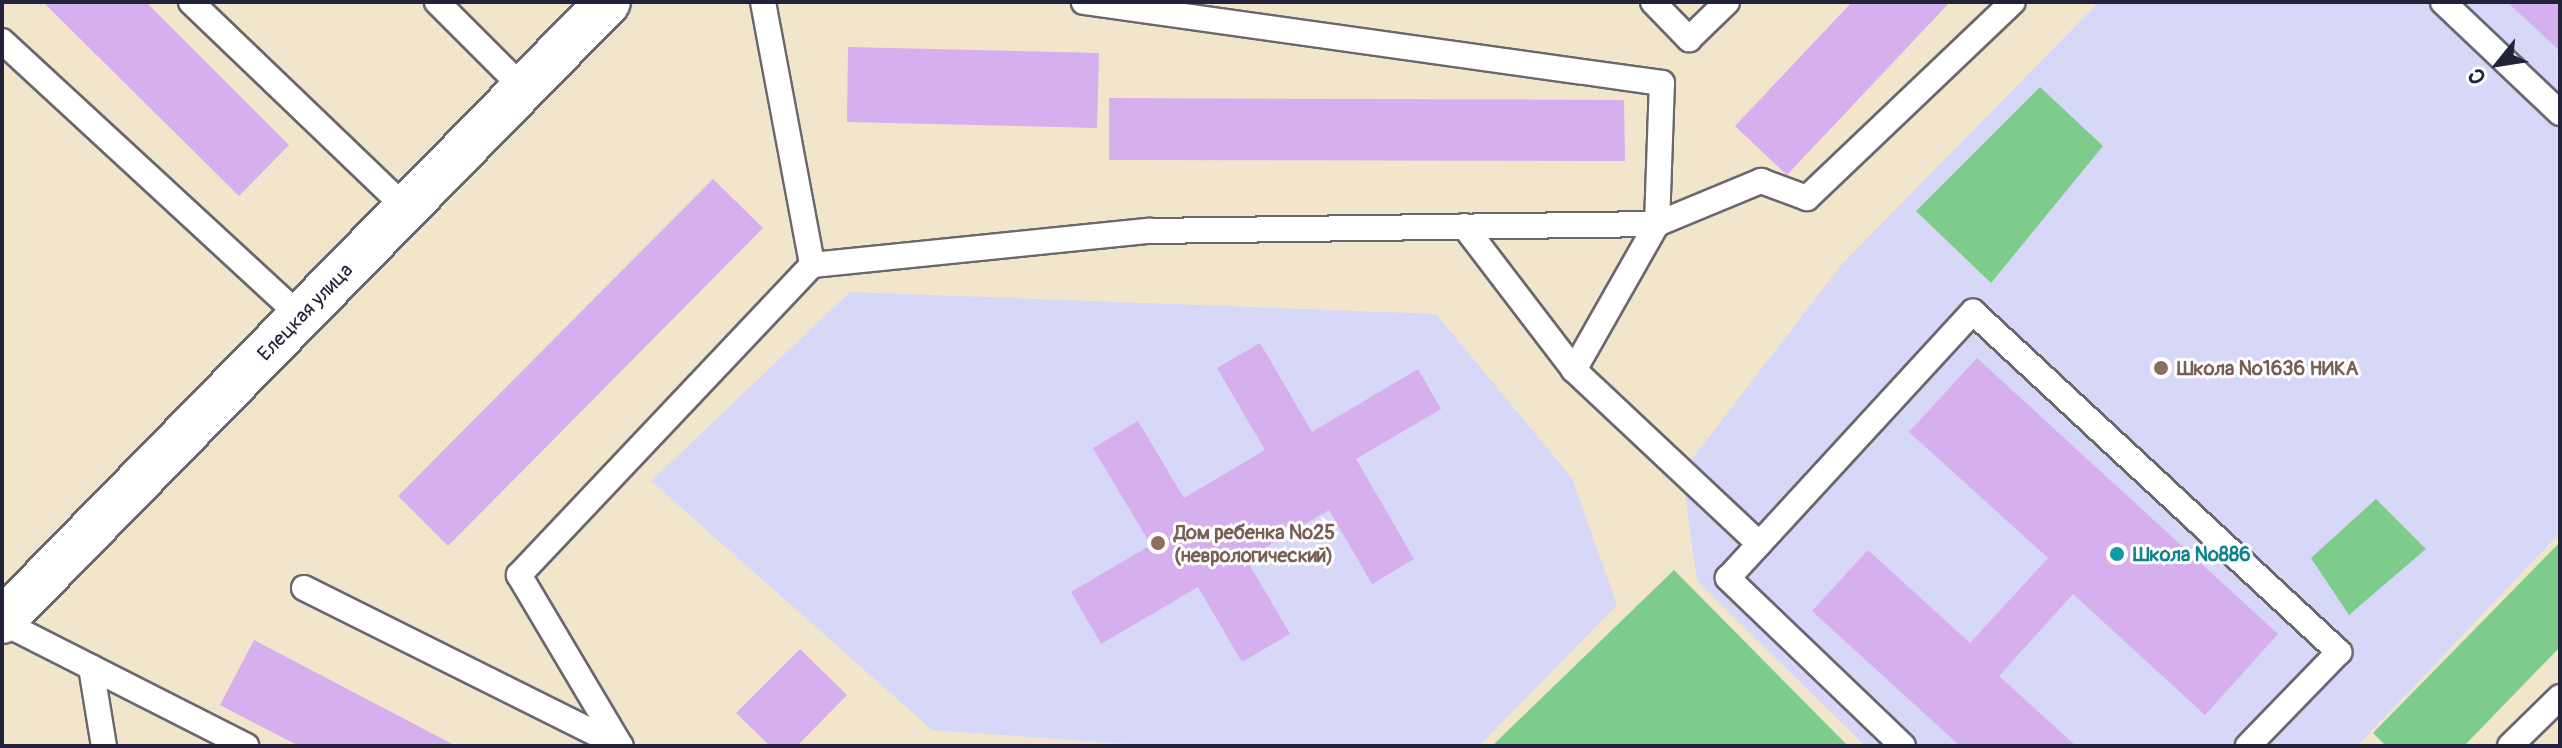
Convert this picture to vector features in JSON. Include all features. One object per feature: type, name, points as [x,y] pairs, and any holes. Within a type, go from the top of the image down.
[{"type":"street","name":"Елецкая улица","points":[[2,622],[608,2]]},
{"type":"lane","points":[[191,2],[405,207]]},
{"type":"lane","points":[[437,2],[523,88]]},
{"type":"lane","points":[[763,2],[812,265]]},
{"type":"lane","points":[[1084,2],[1662,83],[1657,224],[1574,370]]},
{"type":"lane","points":[[1653,2],[1689,39],[1727,2]]},
{"type":"lane","points":[[620,746],[519,575],[812,265],[1149,231],[1657,224],[1761,181],[1807,198],[2013,2]]},
{"type":"lane","points":[[2443,2],[2560,113]]},
{"type":"lane","points":[[2,41],[301,317]]},
{"type":"lane","points":[[1464,226],[1574,370],[1759,544]]},
{"type":"lane","points":[[1903,746],[1728,578],[1973,312],[2339,652],[2248,746]]},
{"type":"lane","points":[[304,588],[620,746]]},
{"type":"lane","points":[[2,622],[246,746]]},
{"type":"lane","points":[[91,667],[104,746]]},
{"type":"lane","points":[[2510,746],[2560,697]]},
{"type":"shaded area","name":"Школа №1636 НИКА","points":[[2099,2],[2560,2],[2560,533],[2357,746],[1865,746],[1697,581],[1682,472],[1842,264]]},
{"type":"shaded area","name":"Дом ребенка №25 (неврологический)","points":[[850,292],[1436,314],[1572,478],[1617,605],[1479,746],[1158,746],[932,730],[651,481]]},
{"type":"green space","points":[[2040,87],[2103,146],[1991,283],[1916,211]]},
{"type":"green space","points":[[2376,499],[2426,549],[2349,615],[2311,558]]},
{"type":"green space","points":[[2560,542],[2560,647],[2464,746],[2386,746],[2373,733]]},
{"type":"green space","points":[[1674,570],[1848,746],[1492,746]]},
{"type":"building","points":[[43,2],[146,2],[289,145],[239,196]]},
{"type":"building","points":[[1852,2],[1950,2],[1787,175],[1735,126]]},
{"type":"building","points":[[2507,2],[2560,2],[2560,51]]},
{"type":"building","points":[[848,47],[1099,53],[1097,128],[847,122]]},
{"type":"building","points":[[1109,98],[1624,100],[1625,161],[1109,160]]},
{"type":"building","points":[[713,179],[763,228],[448,546],[398,496]]},
{"type":"building","points":[[1260,343],[1312,432],[1418,369],[1441,409],[1356,459],[1414,559],[1372,584],[1329,510],[1246,559],[1290,634],[1242,662],[1198,587],[1101,644],[1071,592],[1151,545],[1093,448],[1138,421],[1184,498],[1265,450],[1217,368]]},
{"type":"building","name":"Школа №886","points":[[1977,358],[2278,634],[2205,715],[2073,594],[1999,676],[2076,746],[1960,746],[1812,611],[1868,550],[1970,643],[2048,558],[1909,432]]},
{"type":"building","points":[[254,640],[456,746],[299,746],[220,705]]},
{"type":"building","points":[[800,649],[847,695],[797,746],[770,746],[736,713]]},
{"type":"place","name":"Школа №1636 НИКА","points":[[2161,368]]},
{"type":"place","name":"Дом ребенка №25 (неврологический)","points":[[1158,543]]},
{"type":"place","name":"Школа №886","points":[[2117,554]]}]
